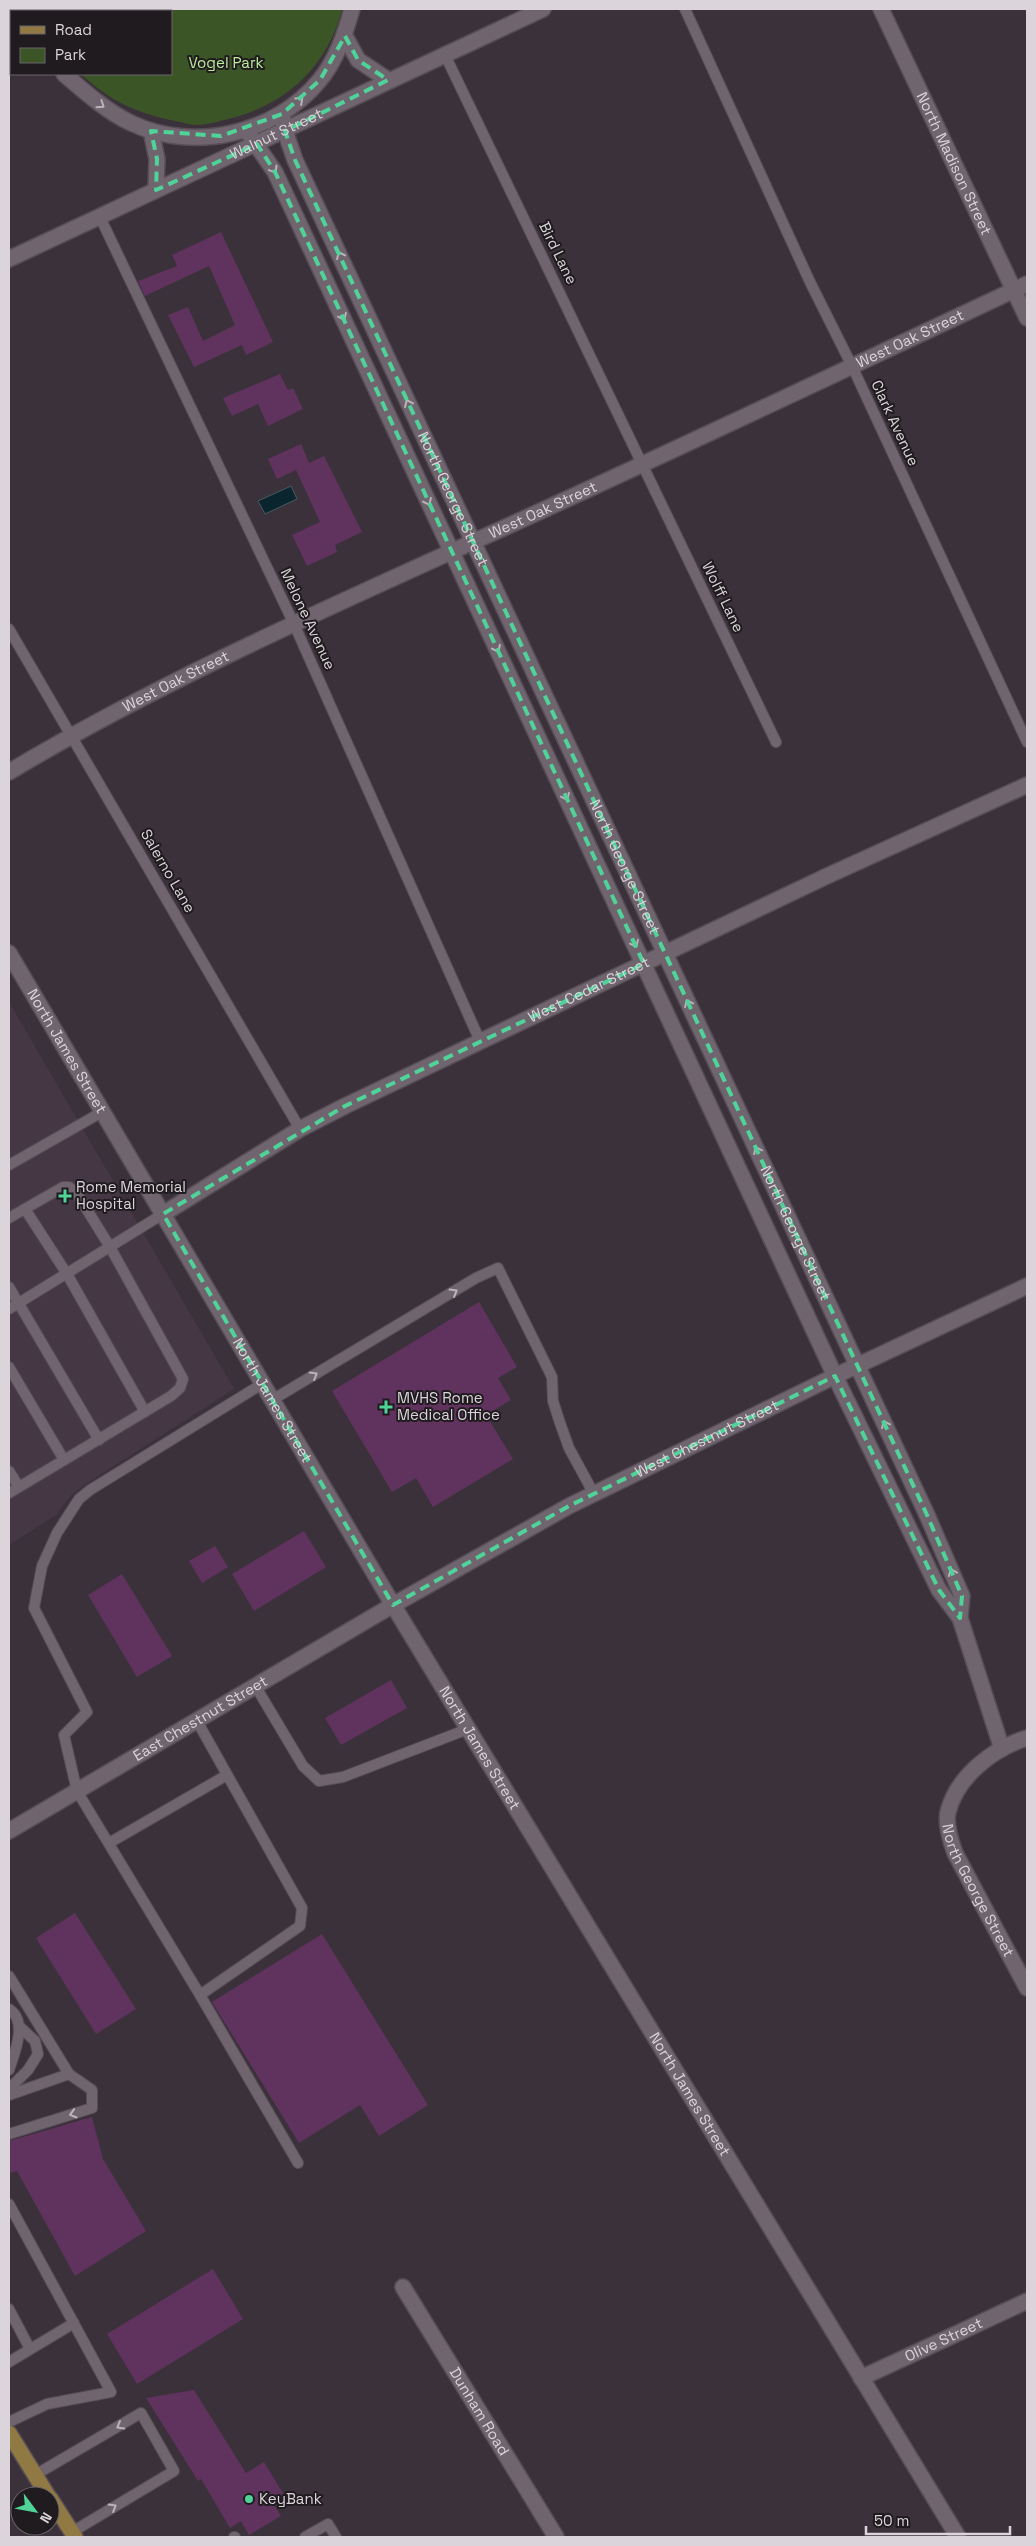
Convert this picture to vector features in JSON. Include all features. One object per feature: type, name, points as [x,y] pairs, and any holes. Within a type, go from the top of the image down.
[{"type":"main road","points":[[9,2433],[42,2486]]},
{"type":"main road","points":[[60,2514],[73,2535]]},
{"type":"street","points":[[65,75],[100,105],[131,123],[151,130],[188,137],[221,136],[246,130],[282,114],[297,104],[320,80],[344,36],[352,9]]},
{"type":"street","name":"Walnut Street","points":[[9,259],[99,215],[257,144],[388,80],[543,9]]},
{"type":"street","name":"North Madison Street","points":[[881,9],[1021,287],[1027,318]]},
{"type":"street","points":[[344,36],[358,60],[388,80]]},
{"type":"street","name":"North George Street","points":[[282,114],[285,131],[295,160],[858,1365],[962,1596],[960,1618]]},
{"type":"street","points":[[151,130],[157,159],[156,190]]},
{"type":"street","name":"North George Street","points":[[246,130],[275,172],[835,1376],[939,1590],[960,1618],[1002,1749]]},
{"type":"street","name":"West Oak Street","points":[[9,772],[71,735],[294,624],[643,464],[1021,287]]},
{"type":"street","name":"West Cedar Street","points":[[163,1214],[300,1129],[827,876],[1027,785]]},
{"type":"street","name":"North James Street","points":[[9,953],[393,1605],[958,2537]]},
{"type":"street","name":"West Chestnut Street","points":[[393,1605],[594,1494],[835,1376],[1027,1286]]},
{"type":"street","name":"East Chestnut Street","points":[[9,1831],[393,1605]]},
{"type":"street","name":"North George Street","points":[[1027,1738],[981,1761],[963,1781],[948,1812],[950,1840],[1027,1988]]},
{"type":"street","name":"Dunham Road","points":[[403,2287],[556,2537]]},
{"type":"street","name":"Olive Street","points":[[861,2378],[1027,2301]]},
{"type":"lane","name":"Clark Avenue","points":[[685,9],[802,264],[852,366],[1027,742]]},
{"type":"lane","name":"Bird Lane","points":[[445,55],[643,464]]},
{"type":"lane","name":"Melone Avenue","points":[[99,215],[294,624],[480,1041]]},
{"type":"lane","name":"Wolff Lane","points":[[643,464],[776,742]]},
{"type":"lane","name":"Salerno Lane","points":[[9,629],[300,1129]]},
{"type":"lane","points":[[9,1165],[102,1112]]},
{"type":"lane","points":[[9,1218],[63,1186],[76,1192],[110,1247],[182,1379],[180,1388],[171,1396],[9,1494]]},
{"type":"lane","points":[[25,1209],[67,1274],[145,1412]]},
{"type":"lane","points":[[9,1309],[163,1214]]},
{"type":"lane","points":[[272,1400],[476,1278],[498,1268],[552,1377],[553,1401],[560,1423],[569,1448],[594,1494]]},
{"type":"lane","points":[[9,1287],[99,1440]]},
{"type":"lane","points":[[9,1367],[64,1460]]},
{"type":"lane","points":[[262,1384],[90,1490],[80,1499],[53,1541],[42,1566],[34,1608],[88,1712],[64,1735],[77,1791],[200,1995],[298,2163]]},
{"type":"lane","points":[[9,1471],[19,1488]]},
{"type":"lane","points":[[256,1686],[303,1766],[319,1781],[343,1777],[468,1729]]},
{"type":"lane","points":[[197,1721],[302,1908],[300,1926],[200,1995]]},
{"type":"lane","points":[[109,1843],[227,1775]]},
{"type":"lane","points":[[9,1977],[69,2074],[92,2090],[92,2108],[9,2134]]},
{"type":"lane","points":[[9,2009],[14,2012],[20,2027],[35,2041],[38,2054],[28,2070],[9,2089]]},
{"type":"lane","points":[[9,2070],[20,2027]]},
{"type":"lane","points":[[9,2095],[69,2074]]},
{"type":"lane","points":[[9,2204],[112,2392],[47,2404],[9,2422]]},
{"type":"lane","points":[[9,2310],[30,2349]]},
{"type":"lane","points":[[9,2362],[74,2322]]},
{"type":"lane","points":[[35,2475],[140,2413],[174,2471],[73,2535]]},
{"type":"lane","points":[[305,2537],[328,2524],[336,2537]]},
{"type":"highlighted area","points":[[345,36],[358,60],[388,80],[285,131],[295,160],[927,1515],[962,1596],[960,1618],[939,1590],[835,1376],[569,1506],[393,1605],[163,1214],[345,1106],[644,964],[275,172],[257,144],[156,190],[157,159],[151,131],[221,136],[282,114],[320,80]]},
{"type":"shaded area","name":"Rome Memorial Hospital","points":[[9,1002],[234,1389],[87,1483],[71,1495],[56,1515],[9,1545]]},
{"type":"green space","name":"Vogel Park","points":[[342,9],[326,50],[300,82],[265,106],[245,114],[197,125],[161,118],[124,105],[102,92],[82,75],[172,75],[172,10],[28,10]]},
{"type":"water","points":[[291,486],[297,499],[265,514],[258,501]]},
{"type":"building","points":[[221,232],[273,342],[246,355],[242,345],[194,367],[168,315],[188,307],[203,341],[235,325],[209,266],[145,296],[138,281],[177,266],[172,255]]},
{"type":"building","points":[[280,374],[288,390],[293,388],[303,409],[268,426],[258,404],[232,416],[223,398]]},
{"type":"building","points":[[301,444],[309,463],[324,456],[362,532],[335,545],[337,552],[307,566],[292,535],[320,522],[296,470],[277,479],[268,459]]},
{"type":"building","name":"MVHS Rome Medical Office","points":[[479,1302],[517,1367],[498,1378],[511,1400],[486,1415],[513,1459],[433,1507],[416,1478],[392,1492],[332,1391]]},
{"type":"building","points":[[304,1531],[326,1567],[254,1611],[232,1574]]},
{"type":"building","points":[[215,1546],[228,1567],[202,1583],[189,1561]]},
{"type":"building","points":[[122,1574],[172,1656],[137,1677],[88,1595]]},
{"type":"building","points":[[391,1680],[407,1708],[341,1745],[325,1718]]},
{"type":"building","points":[[75,1913],[136,2009],[96,2034],[36,1938]]},
{"type":"building","points":[[322,1934],[428,2105],[379,2136],[360,2105],[299,2143],[212,2002]]},
{"type":"building","points":[[92,2117],[103,2159],[146,2231],[75,2276],[17,2171],[9,2173],[9,2141]]},
{"type":"building","points":[[213,2269],[243,2319],[137,2384],[107,2334]]},
{"type":"building","points":[[194,2390],[246,2473],[264,2462],[284,2495],[272,2502],[281,2516],[249,2535],[241,2521],[230,2528],[201,2479],[198,2481],[146,2398]]},
{"type":"place","name":"Rome Memorial Hospital","points":[[65,1196]]},
{"type":"place","name":"MVHS Rome Medical Office","points":[[386,1407]]},
{"type":"place","name":"KeyBank","points":[[249,2499]]}]
